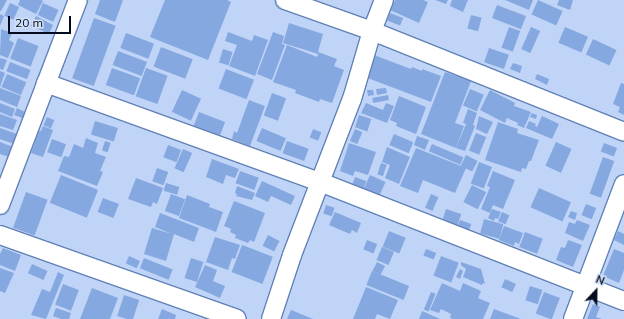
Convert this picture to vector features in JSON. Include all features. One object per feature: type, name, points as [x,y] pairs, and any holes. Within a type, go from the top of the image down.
[{"type":"street","points":[[0,205],[78,0]]},
{"type":"street","points":[[285,0],[372,31],[624,132]]},
{"type":"street","points":[[270,319],[352,99],[372,31],[384,0]]},
{"type":"street","points":[[46,83],[320,182],[624,301]]},
{"type":"street","points":[[573,319],[624,184]]},
{"type":"street","points":[[0,235],[237,319]]},
{"type":"building","points":[[0,0],[7,0],[1,11],[0,11]]},
{"type":"building","points":[[20,0],[43,1],[36,14],[18,5]]},
{"type":"building","points":[[100,0],[123,0],[115,22],[95,14]]},
{"type":"building","points":[[165,0],[227,0],[231,2],[208,60],[150,37]]},
{"type":"building","points":[[395,0],[423,0],[428,2],[419,23],[390,10]]},
{"type":"building","points":[[435,0],[448,0],[446,4]]},
{"type":"building","points":[[452,0],[468,0],[463,12],[450,6]]},
{"type":"building","points":[[505,0],[533,0],[529,10]]},
{"type":"building","points":[[538,0],[563,11],[556,26],[531,15]]},
{"type":"building","points":[[559,0],[573,0],[570,10],[557,5]]},
{"type":"building","points":[[10,3],[19,7],[13,20],[4,16]]},
{"type":"building","points":[[43,3],[59,10],[53,22],[38,15]]},
{"type":"building","points":[[497,5],[526,16],[521,29],[492,18]]},
{"type":"building","points":[[390,13],[403,18],[400,25],[387,20]]},
{"type":"building","points":[[0,14],[4,16],[0,26]]},
{"type":"building","points":[[471,15],[482,18],[478,31],[467,29]]},
{"type":"building","points":[[36,16],[53,25],[49,34],[31,26]]},
{"type":"building","points":[[94,18],[116,26],[94,86],[72,78]]},
{"type":"building","points":[[289,23],[323,34],[318,52],[337,59],[334,66],[344,70],[332,103],[320,99],[319,102],[295,93],[296,90],[273,82],[287,45],[317,57],[318,54],[283,43]]},
{"type":"building","points":[[509,27],[520,31],[513,52],[501,48]]},
{"type":"building","points":[[531,27],[540,31],[530,53],[521,49]]},
{"type":"building","points":[[565,27],[588,37],[581,52],[558,43]]},
{"type":"building","points":[[1,29],[12,33],[9,40],[14,43],[8,58],[0,55]]},
{"type":"building","points":[[228,32],[252,41],[254,35],[268,40],[255,76],[229,66],[237,45],[225,41]]},
{"type":"building","points":[[273,32],[284,36],[282,44],[285,45],[272,80],[257,74]]},
{"type":"building","points":[[126,33],[154,44],[148,59],[120,48]]},
{"type":"building","points":[[18,38],[39,46],[31,66],[10,59]]},
{"type":"building","points":[[593,39],[617,50],[609,65],[586,54]]},
{"type":"building","points":[[161,47],[193,59],[185,79],[153,67]]},
{"type":"building","points":[[489,48],[509,55],[504,69],[484,62]]},
{"type":"building","points":[[223,49],[233,52],[228,65],[219,62]]},
{"type":"building","points":[[118,51],[147,62],[142,76],[113,65]]},
{"type":"building","points":[[374,55],[411,69],[412,67],[422,71],[422,69],[441,76],[431,102],[365,77]]},
{"type":"building","points":[[0,58],[7,60],[3,70],[0,69]]},
{"type":"building","points":[[10,62],[31,70],[27,79],[6,71]]},
{"type":"building","points":[[513,63],[522,66],[520,73],[510,69]]},
{"type":"building","points":[[112,68],[140,78],[134,95],[106,85]]},
{"type":"building","points":[[146,68],[168,76],[157,104],[136,96]]},
{"type":"building","points":[[226,69],[254,80],[246,99],[218,89]]},
{"type":"building","points":[[0,71],[5,73],[0,87]]},
{"type":"building","points":[[445,72],[471,81],[455,123],[464,126],[456,148],[421,134]]},
{"type":"building","points":[[7,74],[26,82],[21,95],[2,87]]},
{"type":"building","points":[[537,74],[549,79],[547,85],[535,79]]},
{"type":"building","points":[[621,83],[624,84],[624,115],[618,112],[620,107],[613,104]]},
{"type":"building","points":[[0,88],[21,96],[17,107],[0,100]]},
{"type":"building","points":[[386,88],[387,93],[377,95],[376,89]]},
{"type":"building","points":[[470,89],[484,95],[477,111],[463,106]]},
{"type":"building","points":[[182,90],[201,99],[191,121],[172,112]]},
{"type":"building","points":[[367,90],[373,90],[374,95],[368,96]]},
{"type":"building","points":[[490,90],[515,103],[514,106],[531,112],[524,128],[517,125],[518,123],[507,118],[505,123],[480,110]]},
{"type":"building","points":[[272,93],[286,98],[278,121],[264,116]]},
{"type":"building","points":[[388,95],[389,100],[373,103],[372,98]]},
{"type":"building","points":[[399,96],[426,107],[416,134],[396,126],[397,123],[390,120]]},
{"type":"building","points":[[249,100],[265,106],[250,146],[232,139],[234,131],[237,133]]},
{"type":"building","points":[[0,103],[15,109],[12,117],[0,112]]},
{"type":"building","points":[[366,103],[383,110],[386,103],[394,106],[387,123],[361,113]]},
{"type":"building","points":[[17,108],[27,113],[25,119],[14,115]]},
{"type":"building","points":[[468,109],[477,113],[473,125],[475,126],[465,151],[456,148],[466,124],[463,123]]},
{"type":"building","points":[[199,112],[225,122],[219,139],[193,129]]},
{"type":"building","points":[[532,113],[537,115],[536,119],[530,117]]},
{"type":"building","points":[[0,114],[17,120],[13,130],[0,126]]},
{"type":"building","points":[[359,115],[371,119],[367,131],[355,127]]},
{"type":"building","points":[[479,116],[493,122],[487,134],[476,129]]},
{"type":"building","points":[[542,116],[559,124],[552,139],[526,128],[529,121],[536,124],[535,126],[537,127]]},
{"type":"building","points":[[47,117],[54,120],[51,128],[43,125]]},
{"type":"building","points":[[95,121],[118,128],[114,141],[91,134]]},
{"type":"building","points":[[498,122],[518,129],[517,133],[539,140],[531,161],[529,161],[526,169],[522,168],[521,172],[485,160]]},
{"type":"building","points":[[43,126],[53,130],[43,157],[31,153],[39,131],[41,131]]},
{"type":"building","points":[[0,128],[17,134],[14,144],[0,139]]},
{"type":"building","points":[[262,128],[286,138],[280,151],[257,141]]},
{"type":"building","points":[[313,129],[321,132],[318,141],[310,137]]},
{"type":"building","points":[[355,129],[362,132],[357,144],[350,141]]},
{"type":"building","points":[[476,133],[486,137],[479,155],[469,151]]},
{"type":"building","points":[[394,134],[413,142],[409,153],[389,145]]},
{"type":"building","points":[[417,136],[429,140],[425,150],[414,145]]},
{"type":"building","points":[[86,138],[98,143],[95,153],[106,157],[100,171],[103,172],[97,186],[58,171],[64,156],[69,157],[74,144],[83,148]]},
{"type":"building","points":[[52,139],[66,144],[61,157],[47,152]]},
{"type":"building","points":[[105,141],[111,143],[108,152],[102,151]]},
{"type":"building","points":[[287,141],[309,149],[304,161],[283,153]]},
{"type":"building","points":[[0,142],[13,147],[9,157],[0,154]]},
{"type":"building","points":[[556,142],[572,149],[561,173],[545,166]]},
{"type":"building","points":[[349,143],[376,152],[368,175],[355,171],[353,176],[340,171]]},
{"type":"building","points":[[604,143],[617,148],[614,156],[601,151]]},
{"type":"building","points":[[432,144],[463,157],[460,165],[429,151]]},
{"type":"building","points":[[168,145],[181,150],[176,162],[163,157]]},
{"type":"building","points":[[387,147],[410,157],[399,184],[385,178],[390,165],[382,162]]},
{"type":"building","points":[[416,148],[466,168],[455,193],[423,180],[418,193],[400,186]]},
{"type":"building","points":[[183,149],[192,153],[184,172],[174,168]]},
{"type":"building","points":[[466,155],[478,161],[472,172],[461,166]]},
{"type":"building","points":[[603,157],[614,161],[601,198],[590,194]]},
{"type":"building","points":[[212,159],[239,169],[235,178],[226,175],[223,184],[206,177]]},
{"type":"building","points":[[479,162],[492,167],[484,188],[471,183]]},
{"type":"building","points":[[381,163],[387,165],[383,176],[377,174]]},
{"type":"building","points":[[157,168],[168,172],[163,185],[152,181]]},
{"type":"building","points":[[240,171],[259,178],[254,190],[236,183]]},
{"type":"building","points":[[493,171],[515,180],[503,209],[493,205],[490,213],[481,209],[490,187],[487,186]]},
{"type":"building","points":[[61,175],[98,190],[87,218],[50,203]]},
{"type":"building","points":[[370,175],[386,182],[379,197],[363,191]]},
{"type":"building","points":[[355,177],[366,181],[363,190],[352,185]]},
{"type":"building","points":[[136,178],[163,188],[157,204],[153,202],[151,207],[128,199]]},
{"type":"building","points":[[262,181],[295,196],[291,205],[271,196],[268,202],[255,196]]},
{"type":"building","points":[[166,183],[179,187],[177,195],[164,191]]},
{"type":"building","points":[[472,185],[486,192],[478,209],[463,202]]},
{"type":"building","points":[[237,186],[255,193],[252,200],[236,196],[237,194],[235,193]]},
{"type":"building","points":[[539,188],[571,202],[562,221],[530,207]]},
{"type":"building","points":[[26,192],[48,200],[35,236],[13,228]]},
{"type":"building","points":[[171,194],[185,199],[179,216],[165,211]]},
{"type":"building","points":[[431,194],[438,197],[433,211],[425,208]]},
{"type":"building","points":[[187,195],[210,204],[209,207],[223,212],[216,232],[179,218]]},
{"type":"building","points":[[103,198],[119,204],[113,218],[98,212]]},
{"type":"building","points":[[234,201],[265,213],[254,242],[250,240],[248,243],[235,238],[236,235],[230,232],[231,229],[224,226]]},
{"type":"building","points":[[586,204],[596,208],[592,219],[582,215]]},
{"type":"building","points":[[326,205],[335,208],[332,216],[323,214]]},
{"type":"building","points":[[446,209],[461,214],[458,225],[442,220]]},
{"type":"building","points":[[492,209],[501,212],[498,219],[495,218],[494,221],[488,218]]},
{"type":"building","points":[[571,211],[577,213],[575,220],[568,217]]},
{"type":"building","points":[[335,212],[361,223],[357,233],[352,230],[350,234],[329,225]]},
{"type":"building","points":[[502,212],[509,215],[505,224],[498,221]]},
{"type":"building","points":[[160,213],[199,228],[194,242],[174,234],[166,261],[144,254],[152,228],[172,234],[155,227]]},
{"type":"building","points":[[484,219],[503,224],[499,239],[480,233]]},
{"type":"building","points":[[460,220],[471,224],[468,234],[457,229]]},
{"type":"building","points":[[577,220],[590,225],[583,241],[565,233],[569,222],[575,224]]},
{"type":"building","points":[[504,226],[523,233],[519,244],[515,242],[514,246],[499,240]]},
{"type":"building","points":[[389,231],[406,238],[399,254],[383,247]]},
{"type":"building","points":[[618,231],[624,234],[624,245],[614,240]]},
{"type":"building","points":[[525,232],[543,239],[537,254],[519,247]]},
{"type":"building","points":[[268,235],[280,241],[274,252],[263,246]]},
{"type":"building","points":[[215,237],[240,245],[235,259],[232,258],[228,270],[206,262]]},
{"type":"building","points":[[367,240],[377,244],[373,253],[363,249]]},
{"type":"building","points":[[568,240],[582,245],[573,267],[556,260],[561,247],[565,248]]},
{"type":"building","points":[[242,245],[273,257],[262,284],[232,272]]},
{"type":"building","points":[[382,247],[394,252],[388,265],[377,260]]},
{"type":"building","points":[[3,248],[21,255],[15,271],[0,265],[0,254]]},
{"type":"building","points":[[426,249],[436,253],[434,260],[423,255]]},
{"type":"building","points":[[614,249],[624,253],[624,270],[619,283],[603,276]]},
{"type":"building","points":[[129,256],[140,261],[137,268],[126,263]]},
{"type":"building","points":[[441,256],[459,263],[451,282],[433,276]]},
{"type":"building","points":[[144,258],[173,270],[169,280],[140,268]]},
{"type":"building","points":[[191,258],[203,262],[197,282],[185,278]]},
{"type":"building","points":[[377,262],[385,266],[380,275],[372,271]]},
{"type":"building","points":[[461,262],[481,269],[485,284],[483,283],[482,285],[463,277],[466,269],[461,265]]},
{"type":"building","points":[[32,264],[48,271],[43,280],[28,273]]},
{"type":"building","points":[[205,265],[217,270],[213,281],[225,286],[220,298],[195,287]]},
{"type":"building","points":[[0,268],[14,273],[5,293],[0,291]]},
{"type":"building","points":[[460,269],[463,271],[460,279],[456,277]]},
{"type":"building","points":[[372,271],[409,286],[403,300],[366,285]]},
{"type":"building","points":[[58,272],[64,275],[46,319],[31,315],[42,289],[50,292]]},
{"type":"building","points":[[505,279],[516,284],[512,292],[501,287]]},
{"type":"building","points":[[442,283],[460,291],[463,283],[481,291],[478,298],[490,303],[483,319],[453,319],[450,318],[451,314],[441,309],[439,313],[430,310]]},
{"type":"building","points":[[63,284],[79,290],[71,311],[55,305]]},
{"type":"building","points":[[530,286],[542,290],[538,304],[525,300]]},
{"type":"building","points":[[366,287],[398,300],[390,319],[377,314],[375,319],[353,319]]},
{"type":"building","points":[[92,288],[118,298],[110,319],[80,319]]},
{"type":"building","points":[[431,292],[436,294],[429,311],[424,310]]},
{"type":"building","points":[[544,292],[560,298],[552,319],[536,313]]},
{"type":"building","points":[[124,295],[139,300],[133,319],[127,319],[117,316]]},
{"type":"building","points":[[593,304],[600,307],[596,317],[602,319],[587,319]]},
{"type":"building","points":[[56,308],[71,313],[69,319],[61,319],[53,316]]},
{"type":"building","points":[[162,309],[176,315],[175,319],[158,319]]},
{"type":"building","points":[[494,309],[521,319],[490,319]]},
{"type":"building","points":[[291,310],[313,319],[287,319]]},
{"type":"building","points":[[422,311],[440,319],[419,319]]}]
